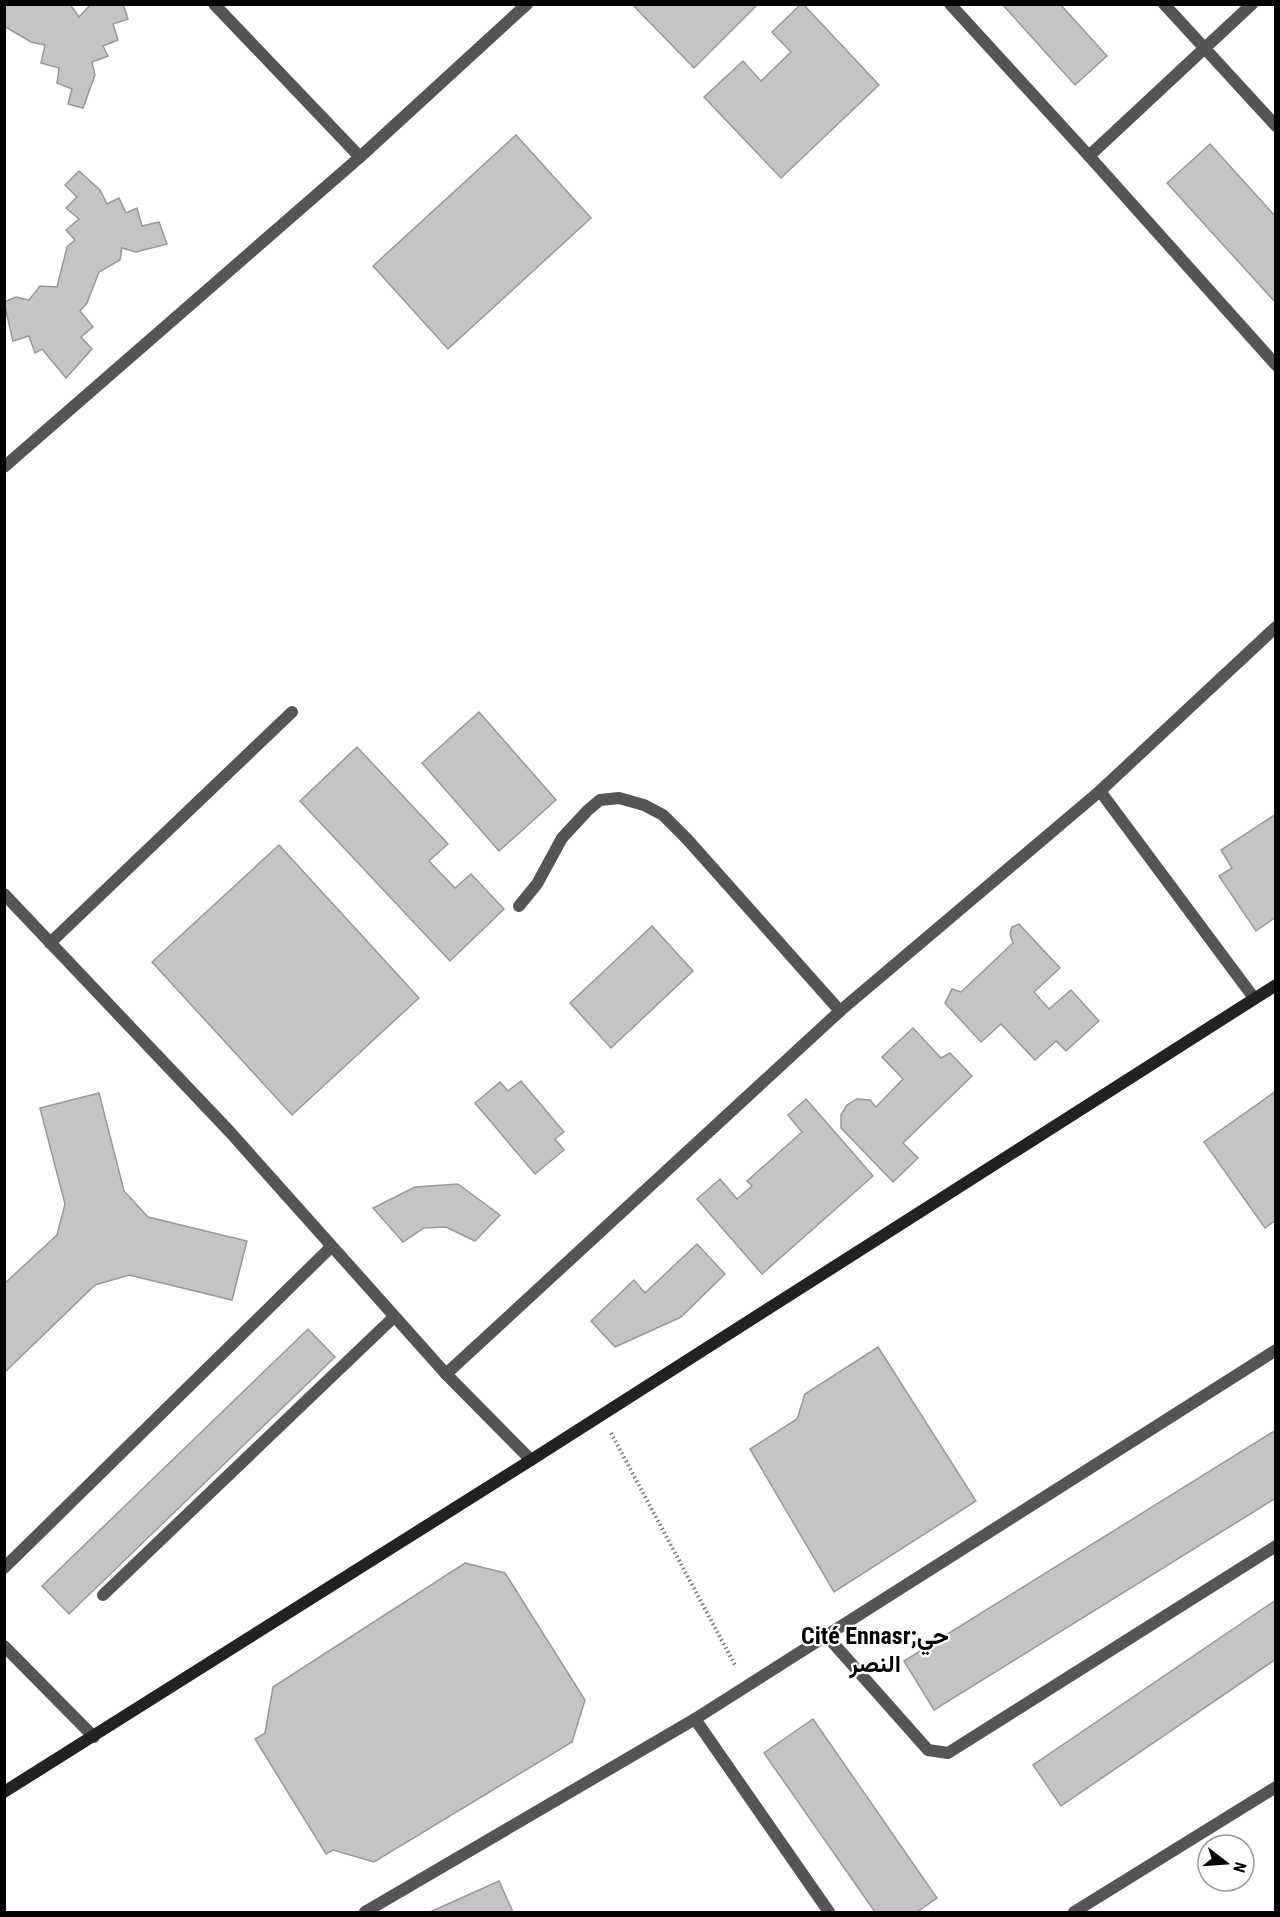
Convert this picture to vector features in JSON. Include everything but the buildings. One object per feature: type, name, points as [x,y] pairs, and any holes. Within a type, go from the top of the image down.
[{"type":"street","points":[[214,4],[360,157]]},
{"type":"street","points":[[4,467],[360,157],[527,4]]},
{"type":"street","points":[[950,4],[1275,365]]},
{"type":"street","points":[[1164,4],[1275,126]]},
{"type":"street","points":[[1089,156],[1252,4]]},
{"type":"street","points":[[446,1374],[840,1011],[1100,791],[1275,627]]},
{"type":"street","points":[[50,943],[292,712]]},
{"type":"street","points":[[1100,791],[1254,998]]},
{"type":"street","points":[[519,906],[537,884],[562,838],[600,800],[619,798],[644,805],[663,815],[687,839],[840,1011]]},
{"type":"street","points":[[4,894],[230,1132],[446,1374],[531,1460]]},
{"type":"street","points":[[4,1792],[602,1415],[1275,985]]},
{"type":"street","points":[[4,1568],[332,1247]]},
{"type":"street","points":[[103,1595],[394,1317]]},
{"type":"street","points":[[365,1912],[695,1719],[1275,1350]]},
{"type":"street","points":[[826,1635],[928,1750],[948,1753],[1275,1546]]},
{"type":"street","points":[[4,1646],[94,1737]]},
{"type":"street","points":[[695,1719],[829,1912]]},
{"type":"street","points":[[1074,1912],[1275,1787]]},
{"type":"path","points":[[602,1415],[746,1686]]},
{"type":"district","name":"Cité Ennasr;حي النصر","points":[[875,1650]]}]
